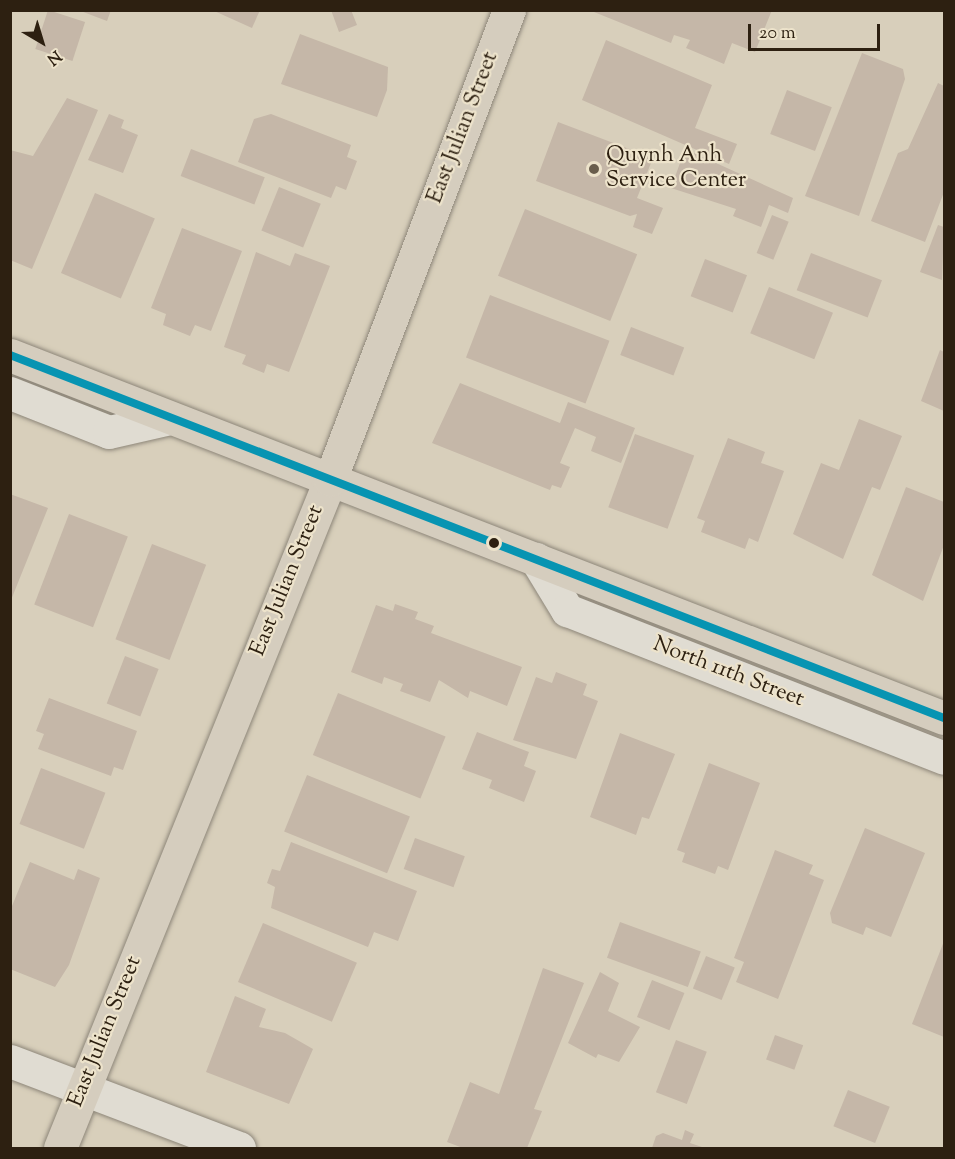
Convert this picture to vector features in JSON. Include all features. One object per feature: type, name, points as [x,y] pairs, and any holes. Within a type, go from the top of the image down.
[{"type":"main road","name":"East Julian Street","points":[[60,1149],[330,480],[509,10]]},
{"type":"main road","name":"North 11th Street","points":[[10,356],[945,718]]},
{"type":"street","points":[[10,393],[109,432],[170,418]]},
{"type":"street","name":"North 11th Street","points":[[537,559],[567,610],[945,758]]},
{"type":"street","points":[[10,1061],[239,1149]]},
{"type":"building","points":[[48,10],[85,22],[72,61],[35,49]]},
{"type":"building","points":[[78,10],[111,10],[107,21]]},
{"type":"building","points":[[212,10],[260,10],[252,28]]},
{"type":"building","points":[[331,10],[351,10],[357,25],[339,32]]},
{"type":"building","points":[[589,10],[772,10],[755,52],[732,43],[724,64],[686,48],[690,40],[674,35],[671,43]]},
{"type":"building","points":[[300,34],[388,67],[387,90],[377,117],[281,84]]},
{"type":"building","points":[[606,40],[712,85],[695,128],[737,144],[729,164],[582,100]]},
{"type":"building","points":[[862,53],[903,69],[905,79],[859,216],[805,196]]},
{"type":"building","points":[[938,83],[944,86],[944,192],[925,242],[871,221],[898,153],[908,149]]},
{"type":"building","points":[[787,90],[832,107],[815,151],[770,134]]},
{"type":"building","points":[[67,98],[98,110],[32,269],[10,260],[10,150],[33,156]]},
{"type":"building","points":[[109,114],[124,120],[121,128],[138,135],[123,173],[88,160]]},
{"type":"building","points":[[271,114],[351,145],[347,157],[357,161],[346,190],[336,186],[331,198],[238,162],[254,119]]},
{"type":"building","name":"Quynh Anh Service Center","points":[[558,122],[653,158],[637,198],[663,208],[652,234],[633,227],[637,214],[630,216],[536,181]]},
{"type":"building","points":[[191,149],[265,177],[254,204],[181,176]]},
{"type":"building","points":[[685,149],[793,198],[788,213],[769,205],[761,227],[733,216],[736,209],[671,188]]},
{"type":"building","points":[[279,187],[321,204],[303,247],[261,231]]},
{"type":"building","points":[[95,193],[155,218],[121,298],[61,273]]},
{"type":"building","points":[[525,209],[637,254],[610,321],[498,276]]},
{"type":"building","points":[[772,215],[789,222],[773,260],[757,253]]},
{"type":"building","points":[[938,225],[944,227],[942,280],[920,272]]},
{"type":"building","points":[[182,228],[242,251],[211,331],[195,325],[190,336],[163,325],[166,314],[151,308]]},
{"type":"building","points":[[256,252],[290,266],[295,253],[330,266],[289,372],[267,364],[264,373],[242,364],[246,355],[224,347]]},
{"type":"building","points":[[811,253],[882,280],[868,318],[797,290]]},
{"type":"building","points":[[705,259],[747,275],[733,312],[691,296]]},
{"type":"building","points":[[769,287],[833,313],[814,359],[750,333]]},
{"type":"building","points":[[490,295],[609,341],[585,403],[466,358]]},
{"type":"building","points":[[631,327],[684,347],[673,375],[620,355]]},
{"type":"building","points":[[940,350],[944,352],[944,411],[921,401]]},
{"type":"building","points":[[460,383],[560,423],[568,402],[635,428],[621,463],[591,451],[596,437],[575,428],[560,463],[570,467],[561,488],[552,485],[550,490],[432,443]]},
{"type":"building","points":[[859,419],[902,436],[880,490],[872,487],[843,559],[793,534],[821,463],[839,470]]},
{"type":"building","points":[[635,434],[694,456],[668,529],[608,507]]},
{"type":"building","points":[[728,438],[765,452],[761,463],[784,471],[758,542],[749,538],[745,549],[701,532],[705,521],[697,518]]},
{"type":"building","points":[[906,487],[944,502],[944,545],[923,601],[872,575]]},
{"type":"building","points":[[10,494],[48,508],[11,600],[10,600]]},
{"type":"building","points":[[69,514],[128,537],[93,627],[34,605]]},
{"type":"building","points":[[152,544],[206,565],[170,660],[115,639]]},
{"type":"building","points":[[395,604],[418,612],[415,619],[434,626],[431,633],[522,667],[507,706],[470,691],[468,698],[439,680],[430,702],[400,691],[403,684],[384,677],[382,684],[351,672],[376,605],[393,611]]},
{"type":"building","points":[[125,656],[159,669],[140,717],[107,704]]},
{"type":"building","points":[[556,672],[587,684],[583,695],[598,701],[576,759],[513,740],[536,677],[552,683]]},
{"type":"building","points":[[338,693],[446,736],[420,799],[313,755]]},
{"type":"building","points":[[49,698],[137,731],[123,770],[114,767],[111,776],[38,749],[44,734],[36,731]]},
{"type":"building","points":[[477,732],[529,752],[524,766],[536,771],[524,802],[489,788],[492,780],[462,769]]},
{"type":"building","points":[[620,733],[675,754],[649,819],[642,817],[636,835],[590,817]]},
{"type":"building","points":[[709,763],[760,783],[728,870],[718,866],[715,874],[682,862],[685,853],[677,850]]},
{"type":"building","points":[[41,768],[105,793],[84,849],[19,824]]},
{"type":"building","points":[[307,775],[410,817],[387,873],[284,832]]},
{"type":"building","points":[[865,828],[925,853],[891,937],[866,927],[863,935],[832,923],[830,913]]},
{"type":"building","points":[[415,838],[465,856],[454,887],[404,869]]},
{"type":"building","points":[[291,842],[417,891],[398,941],[374,932],[368,947],[271,908],[275,887],[267,883],[272,869],[280,871]]},
{"type":"building","points":[[775,850],[813,865],[809,874],[824,880],[778,999],[736,982],[744,962],[734,958]]},
{"type":"building","points":[[30,862],[74,880],[78,869],[100,878],[69,965],[55,987],[10,969],[10,911]]},
{"type":"building","points":[[620,922],[701,951],[688,987],[607,958]]},
{"type":"building","points":[[263,923],[357,963],[332,1022],[238,982]]},
{"type":"building","points":[[944,941],[944,1037],[912,1024]]},
{"type":"building","points":[[706,956],[735,968],[722,1000],[693,988]]},
{"type":"building","points":[[543,968],[584,983],[534,1109],[542,1111],[527,1148],[463,1148],[447,1142],[470,1082],[499,1094]]},
{"type":"building","points":[[600,972],[619,983],[608,1011],[640,1027],[619,1062],[598,1054],[596,1058],[568,1043]]},
{"type":"building","points":[[652,980],[684,993],[669,1030],[637,1017]]},
{"type":"building","points":[[235,996],[266,1009],[259,1027],[285,1033],[313,1049],[289,1104],[206,1072]]},
{"type":"building","points":[[775,1035],[803,1045],[794,1070],[766,1059]]},
{"type":"building","points":[[676,1040],[707,1052],[687,1104],[656,1092]]},
{"type":"building","points":[[848,1090],[890,1107],[875,1143],[833,1126]]},
{"type":"building","points":[[685,1130],[694,1134],[690,1143],[705,1148],[652,1148],[656,1136],[663,1133],[682,1140]]},
{"type":"transit line","points":[[10,355],[944,718]]},
{"type":"place","name":"Quynh Anh Service Center","points":[[594,169]]}]
